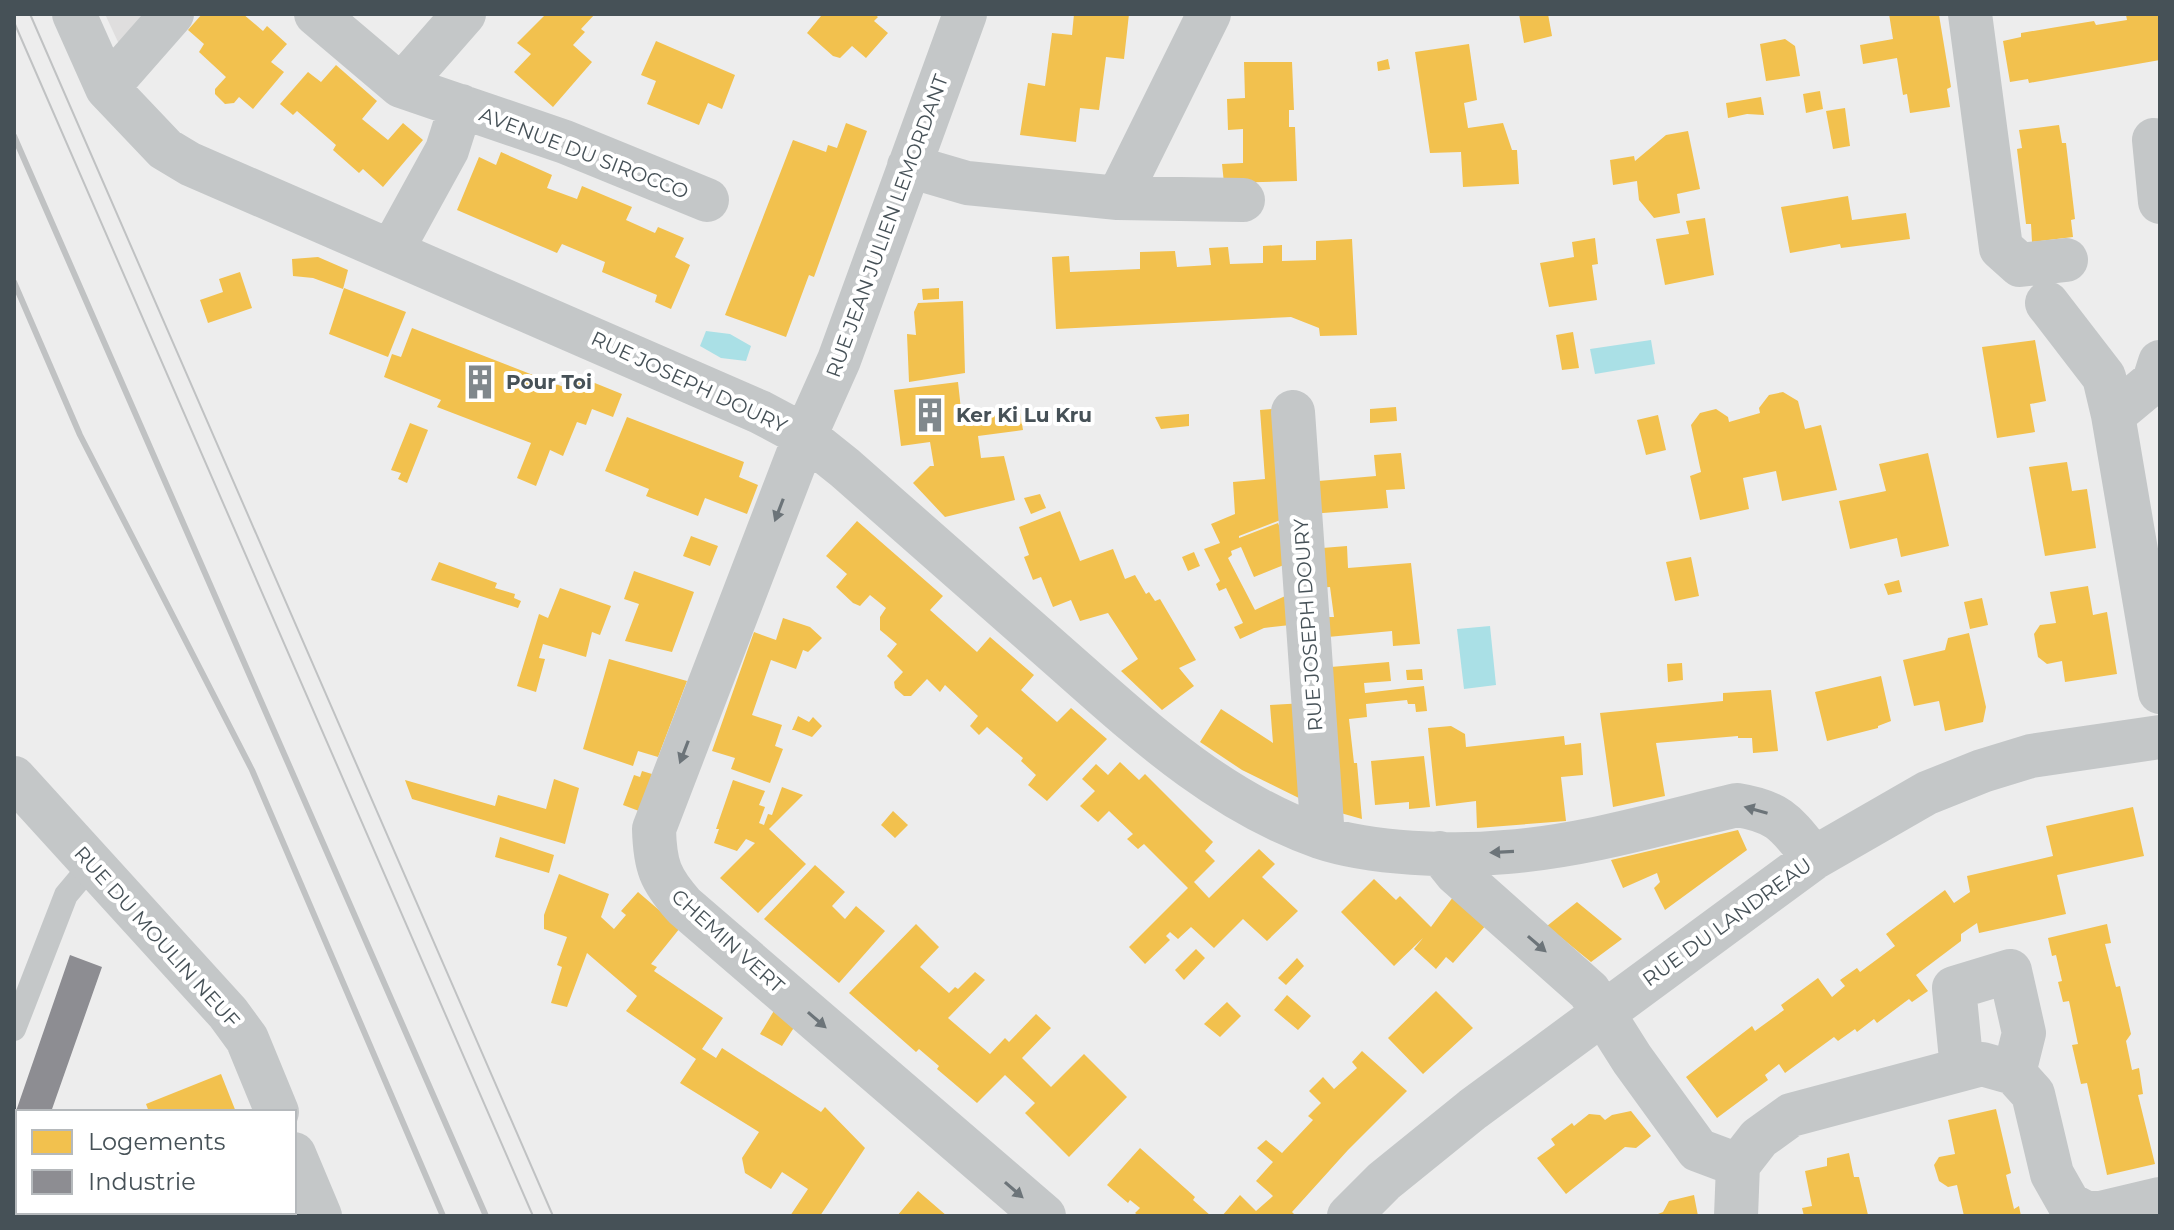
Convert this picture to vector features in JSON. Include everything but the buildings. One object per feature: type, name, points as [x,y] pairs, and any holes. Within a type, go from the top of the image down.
[{"type":"street","name":"RUE JOSEPH DOURY","points":[[74,14],[107,88],[165,149],[190,164],[760,412],[805,436],[1146,733],[1212,784],[1268,816],[1323,838],[1383,849],[1505,853],[1568,845],[1737,805],[1763,809],[1786,824],[1814,858]]},
{"type":"street","points":[[107,88],[172,14]]},
{"type":"street","name":"AVENUE DU SIROCCO","points":[[316,14],[401,86],[624,164],[707,200]]},
{"type":"street","points":[[401,86],[464,14]]},
{"type":"street","name":"RUE JEAN JULIEN LEMORDANT","points":[[805,436],[832,378],[965,14]]},
{"type":"street","points":[[1118,198],[1209,14]]},
{"type":"street","points":[[1970,14],[2001,248],[2020,265],[2066,260]]},
{"type":"street","name":"AVENUE DU SIROCCO","points":[[392,250],[447,150],[461,106]]},
{"type":"street","points":[[2154,140],[2160,202]]},
{"type":"street","points":[[909,166],[967,183],[1118,198],[1243,200]]},
{"type":"street","points":[[2047,303],[2104,377],[2160,692]]},
{"type":"street","points":[[2113,415],[2154,381],[2160,362]]},
{"type":"street","name":"RUE JOSEPH DOURY","points":[[1293,412],[1323,838]]},
{"type":"street","name":"CHEMIN VERT","points":[[805,436],[654,829],[658,871],[684,906],[1044,1216]]},
{"type":"street","name":"RUE DU LANDREAU","points":[[1349,1216],[1384,1181],[1473,1109],[1814,858],[1927,793],[1982,771],[2031,756],[2160,737]]},
{"type":"street","name":"RUE DU MOULIN NEUF","points":[[14,778],[228,1013],[247,1039],[276,1110]]},
{"type":"street","points":[[1440,853],[1456,873],[1577,979],[1604,1013],[1632,1059],[1698,1150],[1738,1165]]},
{"type":"street","points":[[1962,1069],[1954,988],[2010,971],[2024,1033],[2014,1073]]},
{"type":"street","points":[[1736,1216],[1738,1165],[1759,1138],[1791,1115],[1982,1064],[2014,1073],[2033,1094],[2052,1174],[2069,1204],[2086,1213],[2101,1213],[2160,1199]]},
{"type":"street","points":[[296,1159],[320,1216]]},
{"type":"lane","points":[[14,1029],[66,895],[92,864]]},
{"type":"shaded area","points":[[105,14],[156,14],[125,57]]},
{"type":"water","points":[[706,331],[730,334],[751,346],[746,361],[721,358],[700,346]]},
{"type":"water","points":[[1651,340],[1655,364],[1595,374],[1590,349]]},
{"type":"water","points":[[1490,626],[1496,685],[1464,689],[1457,629]]},
{"type":"tram line","points":[[30,14],[553,1216]]},
{"type":"tram line","points":[[14,22],[533,1216]]},
{"type":"railway","points":[[14,136],[486,1216]]},
{"type":"railway","points":[[14,282],[80,435],[252,770],[443,1216]]},
{"type":"place","name":"Pour Toi","points":[[480,382]]},
{"type":"place","name":"Ker Ki Lu Kru","points":[[930,415]]}]
